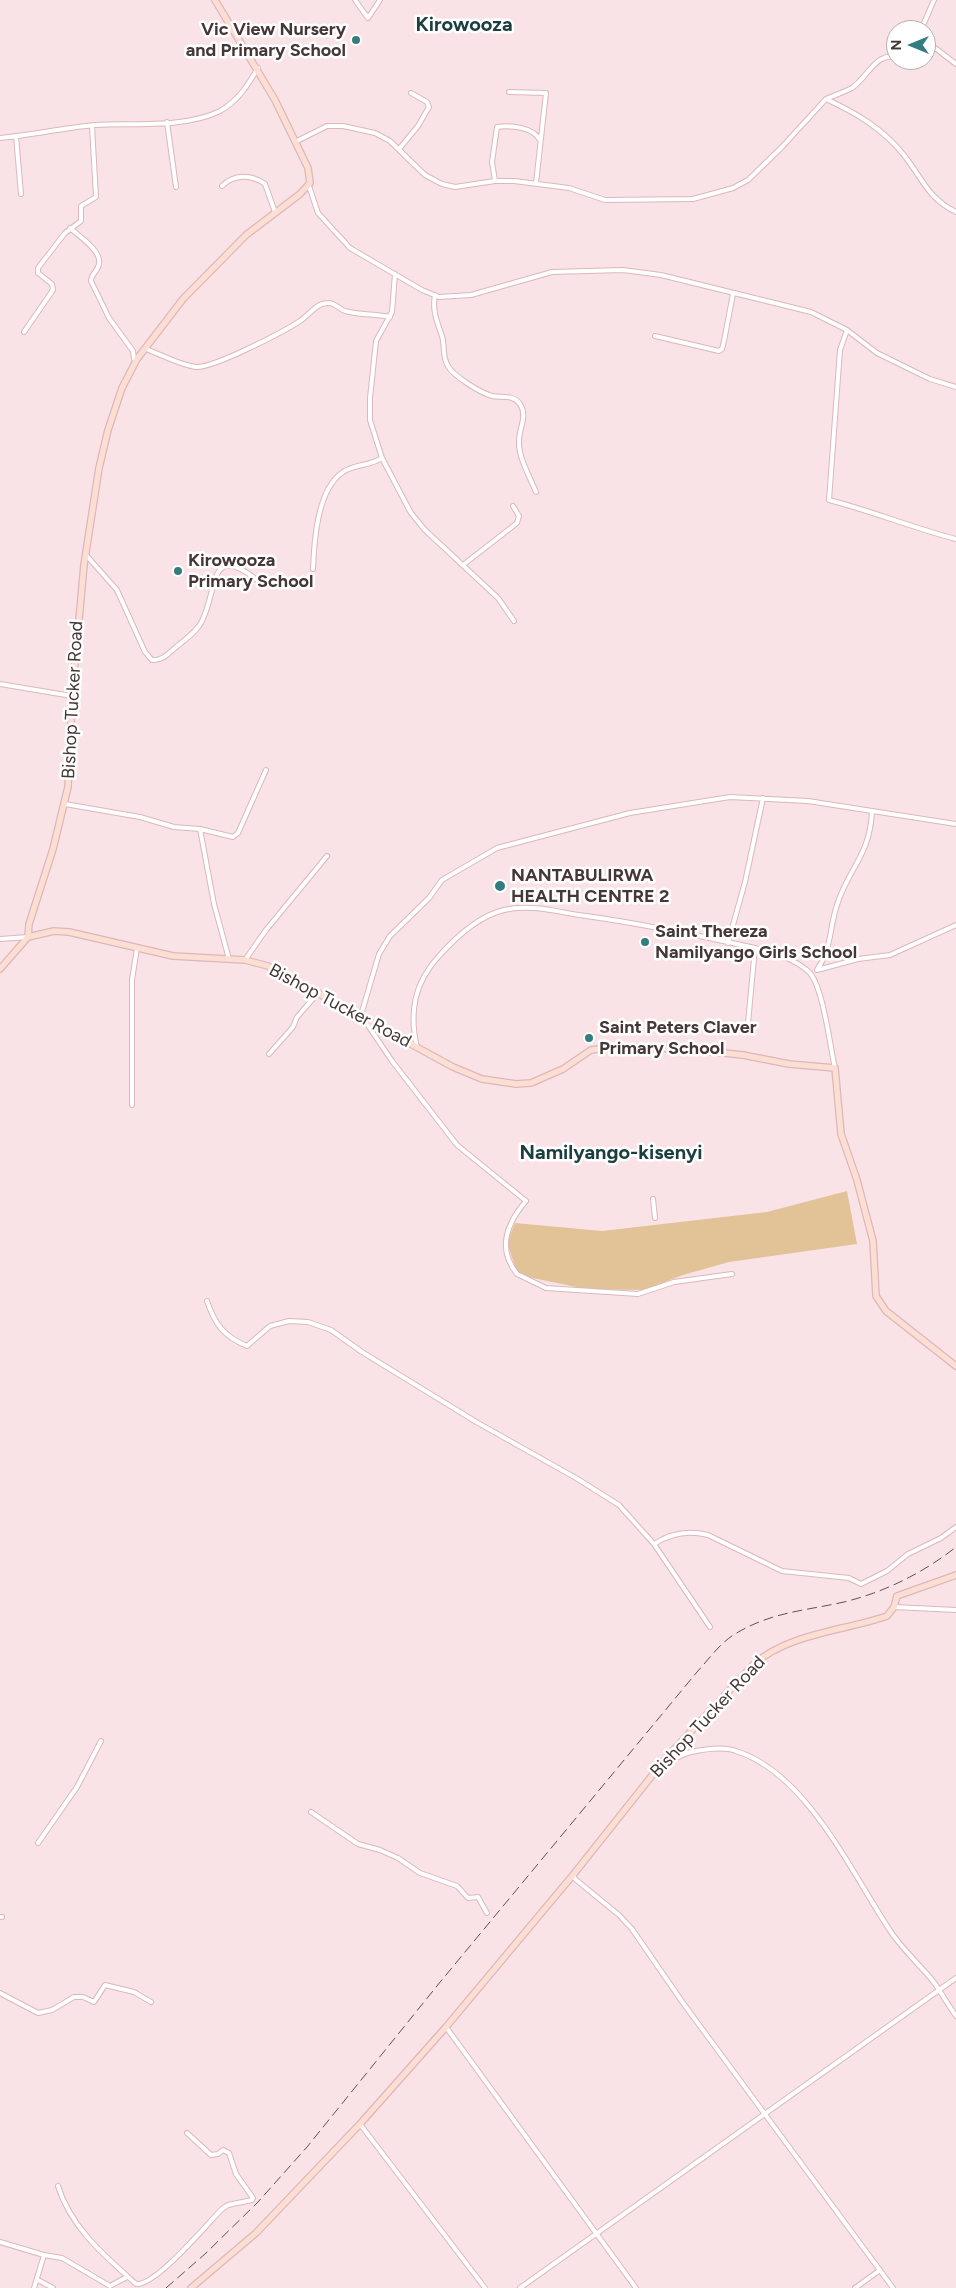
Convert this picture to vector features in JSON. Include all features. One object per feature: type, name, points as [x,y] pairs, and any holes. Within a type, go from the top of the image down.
[{"type":"main road","points":[[215,0],[258,68],[308,168],[309,186]]},
{"type":"main road","name":"Bishop Tucker Road","points":[[309,186],[246,235],[183,299],[137,359],[122,388],[108,430],[96,481],[86,555],[72,696],[70,772],[53,849],[29,924],[28,937],[54,931],[69,932],[188,958],[245,960],[268,966],[361,1015],[452,1067],[482,1079],[516,1084],[531,1083],[547,1078],[591,1050],[607,1047],[686,1049],[749,1056],[789,1064],[835,1068]]},
{"type":"main road","points":[[0,969],[28,937]]},
{"type":"main road","points":[[835,1068],[841,1134],[857,1180],[873,1241],[876,1296],[886,1311],[956,1366]]},
{"type":"main road","name":"Bishop Tucker Road","points":[[191,2288],[256,2233],[360,2124],[446,2027],[573,1875],[666,1758],[763,1656],[788,1644],[887,1616],[894,1607],[897,1596],[956,1575]]},
{"type":"street","points":[[355,0],[368,18],[380,0]]},
{"type":"street","points":[[925,20],[934,0]]},
{"type":"street","points":[[936,49],[956,64]]},
{"type":"street","points":[[295,142],[327,126],[335,125],[375,133],[399,149],[425,175],[442,184],[462,188],[495,181],[536,183],[569,188],[605,200],[693,199],[734,188],[748,180],[826,99],[856,85],[881,58],[886,57]]},
{"type":"street","points":[[0,138],[92,126],[194,119],[222,110],[239,96],[258,68]]},
{"type":"street","points":[[508,92],[546,92],[536,183]]},
{"type":"street","points":[[399,149],[429,109],[427,102],[411,93]]},
{"type":"street","points":[[826,99],[851,110],[883,133],[904,155],[927,190],[941,205],[956,212]]},
{"type":"street","points":[[167,122],[176,187]]},
{"type":"street","points":[[24,332],[52,290],[52,284],[38,273],[38,268],[70,228],[81,221],[81,206],[96,196],[92,126]]},
{"type":"street","points":[[495,181],[492,162],[497,127],[531,130],[537,134],[540,140]]},
{"type":"street","points":[[16,136],[21,194]]},
{"type":"street","points":[[222,186],[228,180],[246,177],[262,182],[265,184],[275,212]]},
{"type":"street","points":[[309,186],[313,203],[328,226],[350,248],[422,290],[435,295],[445,298],[471,295],[546,273],[623,270],[661,275],[733,294],[787,304],[811,312],[847,330],[877,353],[924,376],[956,387]]},
{"type":"street","points":[[70,228],[95,251],[99,258],[99,267],[92,276],[91,281],[112,323],[133,351],[134,359]]},
{"type":"street","points":[[395,274],[394,301],[390,317],[376,341],[369,411],[382,458],[411,513],[432,539],[498,598],[514,621]]},
{"type":"street","points":[[655,336],[719,351],[724,341],[733,294]]},
{"type":"street","points":[[435,295],[434,313],[442,337],[444,359],[451,370],[490,396],[517,399],[522,408],[524,414],[519,438],[520,448],[536,492]]},
{"type":"street","points":[[146,349],[192,366],[204,366],[222,361],[258,343],[298,322],[309,312],[327,303],[350,312],[390,317]]},
{"type":"street","points":[[847,330],[840,356],[829,500],[856,506],[920,530],[956,539]]},
{"type":"street","points":[[313,569],[315,531],[319,514],[337,476],[344,471],[373,463],[382,458]]},
{"type":"street","points":[[463,565],[517,523],[519,516],[513,506]]},
{"type":"street","points":[[86,555],[117,590],[145,652],[152,660],[166,656],[199,627],[204,616],[212,584],[220,569],[226,567],[240,568],[263,585]]},
{"type":"street","points":[[0,684],[72,696]]},
{"type":"street","points":[[64,804],[140,817],[174,827],[200,829],[236,836],[266,770]]},
{"type":"street","points":[[732,1274],[679,1281],[638,1294],[549,1288],[519,1276],[514,1270],[505,1240],[520,1208],[526,1201],[502,1184],[457,1145],[392,1061],[361,1015],[379,954],[390,936],[429,898],[442,880],[497,848],[630,813],[730,797],[763,798],[808,801],[956,824]]},
{"type":"street","points":[[728,943],[745,882],[763,798]]},
{"type":"street","points":[[816,970],[826,957],[837,905],[847,880],[866,848],[871,830],[872,811]]},
{"type":"street","points":[[200,829],[214,904],[229,960]]},
{"type":"street","points":[[245,960],[266,930],[328,856]]},
{"type":"street","points":[[417,1048],[414,1023],[415,999],[419,985],[433,963],[455,939],[481,920],[504,910],[544,909],[630,922],[755,948],[775,953],[793,961],[810,973],[823,1006],[835,1068]]},
{"type":"street","points":[[810,973],[858,959],[890,955],[956,924]]},
{"type":"street","points":[[0,939],[28,937]]},
{"type":"street","points":[[132,1105],[132,980],[137,948]]},
{"type":"street","points":[[748,1023],[755,948]]},
{"type":"street","points":[[269,1054],[293,1027],[297,1017],[319,992]]},
{"type":"street","points":[[653,1199],[655,1218]]},
{"type":"street","points":[[207,1301],[214,1322],[234,1341],[247,1346],[270,1326],[289,1321],[308,1322],[331,1330],[362,1352],[453,1408],[619,1505],[654,1544],[710,1627]]},
{"type":"street","points":[[654,1544],[665,1537],[696,1532],[708,1535],[782,1571],[849,1578],[861,1584],[887,1571],[908,1554],[941,1538],[956,1527]]},
{"type":"street","points":[[894,1607],[900,1609],[956,1610]]},
{"type":"street","points":[[38,1843],[78,1787],[101,1741]]},
{"type":"street","points":[[666,1758],[676,1758],[693,1752],[723,1748],[736,1751],[774,1770],[789,1784],[839,1847],[892,1933],[939,1990],[956,2016]]},
{"type":"street","points":[[311,1812],[358,1844],[380,1850],[398,1858],[420,1873],[457,1886],[468,1898],[478,1897],[487,1913]]},
{"type":"street","points":[[573,1875],[632,1929],[683,2003],[893,2288]]},
{"type":"street","points":[[520,2288],[956,1978]]},
{"type":"street","points":[[0,1993],[38,2013],[52,2010],[74,1997],[83,1997],[94,2002],[105,1985],[134,1992],[151,2002]]},
{"type":"street","points":[[446,2027],[598,2233],[636,2288]]},
{"type":"street","points":[[360,2124],[486,2288]]},
{"type":"street","points":[[58,2186],[63,2201],[83,2233],[127,2277],[136,2284],[142,2284],[169,2265],[222,2209],[228,2205],[252,2200],[253,2198],[236,2174],[229,2153],[223,2150],[218,2154],[211,2155],[187,2134]]},
{"type":"street","points":[[0,2242],[44,2256],[62,2258],[110,2286],[127,2277]]},
{"type":"street","points":[[34,2288],[38,2280],[38,2270],[44,2256]]},
{"type":"street","points":[[855,2288],[880,2270]]},
{"type":"street","points":[[38,2280],[53,2288]]},
{"type":"shaded area","points":[[847,1191],[857,1244],[729,1262],[683,1275],[644,1290],[586,1289],[518,1275],[507,1243],[515,1223],[602,1231],[767,1212]]},
{"type":"railway","points":[[166,2288],[205,2254],[258,2202],[307,2147],[441,1981],[697,1672],[724,1642],[735,1634],[762,1621],[801,1610],[859,1598],[889,1587],[917,1573],[956,1547]]},
{"type":"place","name":"Vic View Nursery and Primary School","points":[[356,40]]},
{"type":"place","name":"Kirowooza Primary School","points":[[178,571]]},
{"type":"place","name":"NANTABULIRWA HEALTH CENTRE 2","points":[[500,886]]},
{"type":"place","name":"Saint Thereza Namilyango Girls School","points":[[645,942]]},
{"type":"place","name":"Saint Peters Claver Primary School","points":[[589,1038]]},
{"type":"district","name":"Kirowooza","points":[[464,25]]},
{"type":"district","name":"Namilyango-kisenyi","points":[[611,1153]]}]
